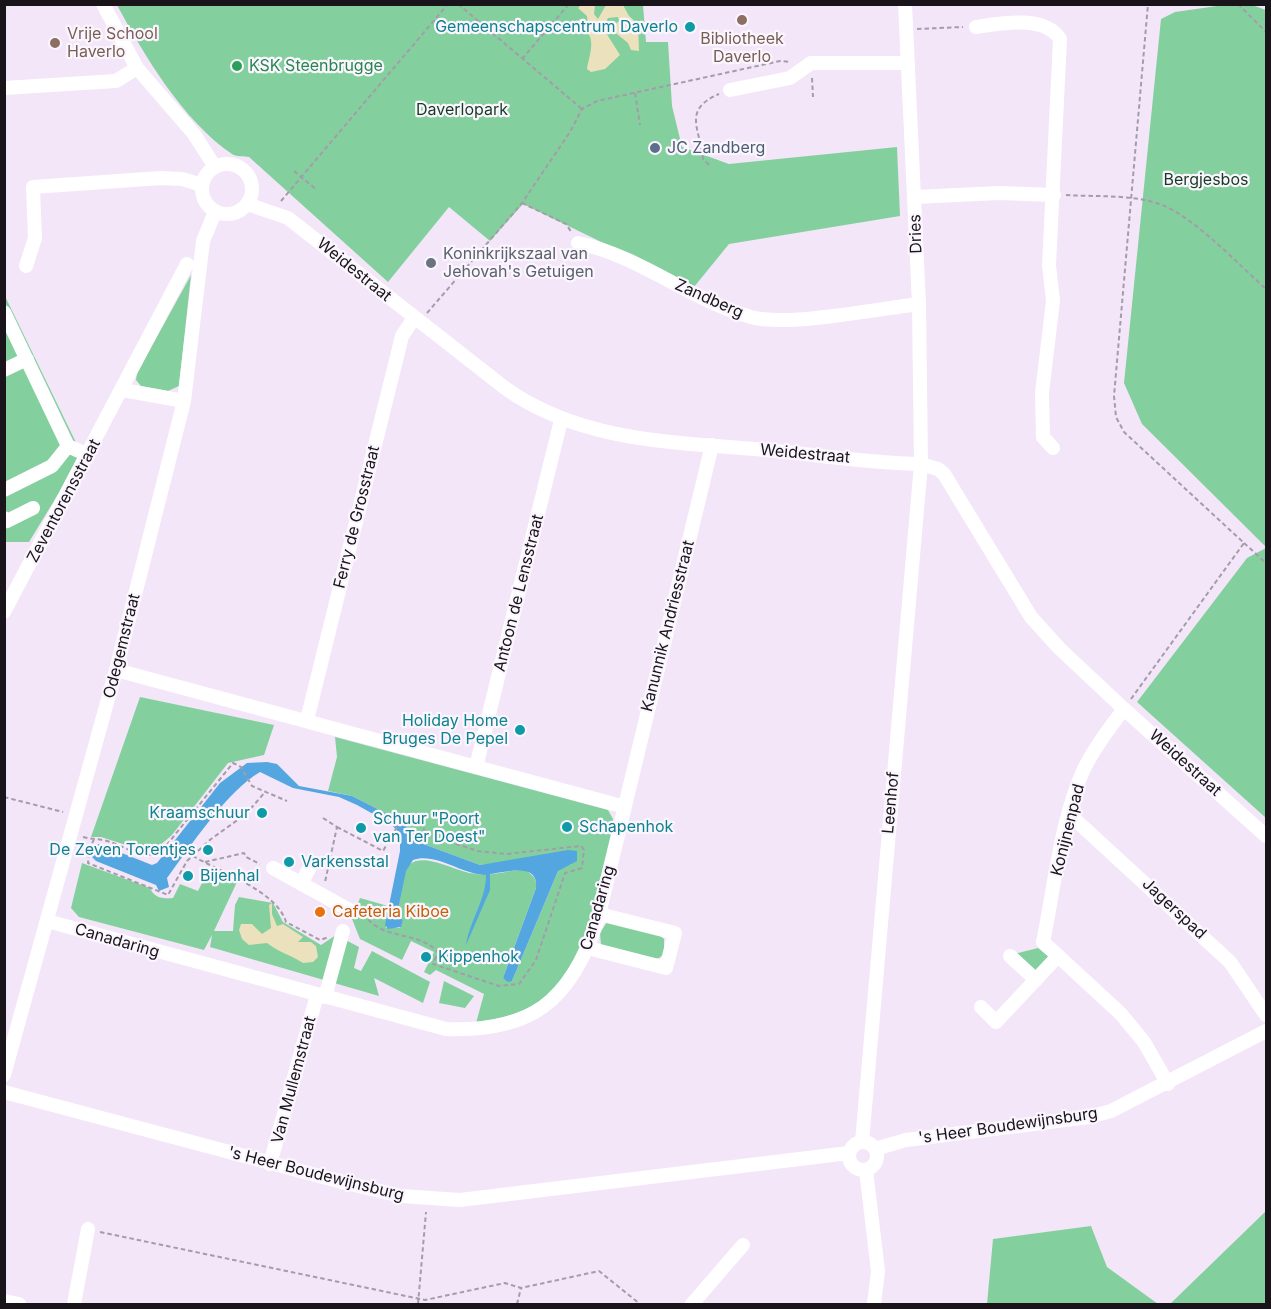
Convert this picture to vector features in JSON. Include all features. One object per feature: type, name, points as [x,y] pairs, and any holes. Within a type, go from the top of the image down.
[{"type":"street","points":[[103,4],[137,68],[194,134],[215,167]]},
{"type":"street","name":"Dries","points":[[905,4],[919,304],[921,464]]},
{"type":"street","points":[[976,27],[1001,23],[1038,25],[1048,27],[1060,39],[1049,265],[1053,302],[1042,393],[1043,437],[1053,448]]},
{"type":"street","points":[[730,90],[790,78],[811,63],[908,63]]},
{"type":"street","points":[[4,88],[116,81],[137,68]]},
{"type":"street","points":[[234,165],[246,173],[252,185],[247,204],[235,213],[215,212],[207,205],[202,193],[202,184],[208,173],[215,167],[234,165]]},
{"type":"street","points":[[26,266],[35,238],[33,187],[161,178],[202,184]]},
{"type":"street","points":[[915,197],[999,193],[1054,195]]},
{"type":"street","name":"Weidestraat","points":[[247,204],[288,218],[523,401],[561,420],[621,436],[921,464],[938,469],[944,474],[1031,617],[1059,648],[1124,709],[1266,836]]},
{"type":"street","name":"Odegemstraat","points":[[4,1075],[116,670],[184,401],[203,241],[215,212]]},
{"type":"street","name":"Zandberg","points":[[578,243],[602,248],[691,292],[753,318],[773,321],[919,304]]},
{"type":"street","name":"Zeventorensstraat","points":[[4,612],[188,264]]},
{"type":"street","points":[[4,312],[68,446],[88,455]]},
{"type":"street","name":"Ferry de Grosstraat","points":[[307,720],[402,336],[417,320]]},
{"type":"street","points":[[4,370],[27,359]]},
{"type":"street","points":[[123,390],[184,401]]},
{"type":"street","name":"Antoon de Lensstraat","points":[[476,767],[561,420]]},
{"type":"street","name":"Kanunnik Andriesstraat","points":[[625,807],[712,445]]},
{"type":"street","points":[[4,490],[52,466],[68,446]]},
{"type":"street","name":"Leenhof","points":[[862,1142],[921,464]]},
{"type":"street","points":[[4,518],[6,521],[33,508]]},
{"type":"street","points":[[116,670],[625,807]]},
{"type":"street","name":"Konijnenpad","points":[[1124,709],[1083,771],[1069,814],[1043,942],[1121,1014],[1144,1042],[1168,1084]]},
{"type":"street","name":"Canadaring","points":[[47,921],[446,1029],[498,1027],[520,1020],[549,1003],[564,988],[588,948],[599,914],[625,807]]},
{"type":"street","name":"Jagerspad","points":[[1069,814],[1230,962],[1266,1014]]},
{"type":"street","points":[[301,884],[311,865]]},
{"type":"street","points":[[273,868],[357,912]]},
{"type":"street","points":[[588,948],[666,968],[675,933],[599,914]]},
{"type":"street","name":"Van Mullemstraat","points":[[270,1164],[321,996],[344,931]]},
{"type":"street","points":[[1010,956],[1036,980]]},
{"type":"street","points":[[981,1007],[996,1022],[1058,956]]},
{"type":"street","name":"'s Heer Boudewijnsburg","points":[[875,1149],[906,1140],[1089,1117],[1111,1111],[1168,1084],[1266,1031]]},
{"type":"street","name":"'s Heer Boudewijnsburg","points":[[4,1092],[270,1164],[401,1196],[428,1198],[460,1200],[849,1153]]},
{"type":"street","points":[[862,1142],[875,1149],[875,1164],[866,1170],[854,1167],[849,1153],[854,1145],[862,1142]]},
{"type":"street","points":[[866,1170],[878,1271],[874,1305]]},
{"type":"street","points":[[74,1305],[88,1229]]},
{"type":"street","points":[[692,1305],[743,1245]]},
{"type":"street","points":[[4,1301],[19,1305]]},
{"type":"path","points":[[272,213],[447,4]]},
{"type":"path","points":[[458,4],[582,109]]},
{"type":"path","points":[[522,59],[568,4]]},
{"type":"path","points":[[1148,4],[1114,396],[1116,417],[1124,432],[1266,563]]},
{"type":"path","points":[[1238,4],[1266,32]]},
{"type":"path","points":[[906,29],[976,27]]},
{"type":"path","points":[[417,320],[522,202],[570,132],[582,109],[597,101],[780,61],[811,63],[813,96]]},
{"type":"path","points":[[709,165],[703,159],[695,113],[704,100],[730,90]]},
{"type":"path","points":[[634,93],[640,124]]},
{"type":"path","points":[[294,171],[317,190]]},
{"type":"path","points":[[1054,195],[1131,199],[1161,205],[1184,217],[1266,289]]},
{"type":"path","points":[[522,202],[566,224],[578,243]]},
{"type":"path","points":[[1124,709],[1244,543]]},
{"type":"path","points":[[72,834],[146,856],[161,852],[233,763],[241,767],[252,786],[287,801]]},
{"type":"path","points":[[94,839],[89,851],[88,863],[154,889],[158,893],[168,895],[187,861],[211,839],[246,814],[266,791]]},
{"type":"path","points":[[4,796],[76,816]]},
{"type":"path","points":[[322,818],[383,851],[400,821],[409,813],[416,818],[428,835],[478,851],[506,854],[581,846],[584,850],[582,868],[565,873],[536,960],[519,984],[499,986],[433,964],[438,952],[434,948],[409,936],[384,932],[357,912]]},
{"type":"path","points":[[325,882],[337,827]]},
{"type":"path","points":[[204,863],[244,853],[246,857],[270,870],[273,868]]},
{"type":"path","points":[[193,856],[251,886],[282,910],[286,922],[320,940],[344,931]]},
{"type":"path","points":[[418,1305],[428,1198]]},
{"type":"path","points":[[88,1229],[425,1300],[505,1283],[521,1288],[599,1271],[640,1305]]},
{"type":"path","points":[[517,1305],[521,1288]]},
{"type":"green space","name":"Bergjesbos","points":[[1231,4],[1252,5],[1266,10],[1266,547],[1142,424],[1124,383],[1161,19],[1175,12]]},
{"type":"green space","name":"Daverlopark","points":[[117,5],[643,5],[646,42],[668,42],[672,106],[682,147],[729,164],[897,147],[900,216],[729,244],[694,287],[523,204],[490,241],[449,207],[388,282],[249,157],[232,154],[197,124],[166,86],[139,45]]},
{"type":"green space","points":[[191,275],[179,386],[168,391],[141,386],[136,380],[137,373]]},
{"type":"green space","points":[[4,294],[82,455],[29,542],[5,542]]},
{"type":"green space","points":[[1266,548],[1266,818],[1137,702],[1247,558]]},
{"type":"green space","points":[[140,697],[274,725],[264,755],[228,763],[172,835],[151,853],[101,837],[91,837]]},
{"type":"green space","points":[[335,737],[608,810],[613,819],[613,828],[590,923],[570,970],[557,988],[541,1002],[518,1013],[476,1023],[484,994],[436,970],[430,975],[424,972],[434,952],[411,941],[402,960],[360,939],[352,919],[360,898],[388,906],[386,928],[400,928],[403,920],[397,914],[403,876],[412,863],[420,860],[432,861],[481,875],[526,870],[534,877],[537,885],[503,978],[512,981],[558,871],[562,866],[572,864],[511,861],[480,865],[418,842],[403,822],[352,796],[328,791],[337,757]]},
{"type":"green space","points":[[82,863],[150,888],[156,896],[162,898],[173,898],[180,884],[198,891],[208,871],[237,882],[214,931],[233,931],[235,905],[239,897],[273,903],[283,922],[321,945],[336,935],[359,947],[354,968],[361,971],[372,951],[430,982],[423,1003],[374,978],[379,996],[210,947],[212,935],[204,950],[79,917],[71,908]]},
{"type":"green space","points":[[607,922],[658,934],[664,939],[664,954],[653,959],[601,945],[600,933]]},
{"type":"green space","points":[[1038,948],[1049,957],[1036,972],[1014,954]]},
{"type":"green space","points":[[444,981],[474,996],[465,1008],[439,1003]]},
{"type":"green space","points":[[1266,1211],[1266,1304],[1170,1304]]},
{"type":"green space","points":[[1091,1226],[1107,1267],[1158,1304],[987,1304],[993,1239]]},
{"type":"sand","points":[[582,4],[595,5],[594,14],[598,19],[606,5],[623,5],[629,16],[638,24],[639,51],[631,50],[628,43],[612,30],[612,27],[619,21],[618,17],[608,18],[603,28],[620,55],[605,69],[591,72],[587,69],[591,39],[586,30],[572,27],[580,19],[588,26],[587,16],[578,8]]},
{"type":"sand","points":[[272,903],[272,914],[277,926],[283,924],[303,937],[298,942],[311,942],[316,946],[318,957],[313,962],[303,963],[267,943],[249,945],[242,939],[239,930],[241,924],[252,924],[262,934],[271,928],[269,905]]},
{"type":"water","points":[[247,763],[277,764],[299,786],[352,796],[403,822],[418,842],[480,865],[568,850],[577,851],[577,861],[558,871],[512,981],[508,982],[503,978],[536,888],[536,880],[532,875],[520,870],[490,874],[490,890],[466,945],[483,893],[486,875],[468,872],[431,859],[413,860],[406,871],[397,914],[403,920],[401,927],[388,929],[385,925],[400,851],[400,834],[391,824],[339,797],[293,788],[260,772],[235,792],[210,820],[167,878],[169,887],[159,891],[156,885],[96,861],[89,854],[92,847],[99,844],[152,865],[157,863],[220,783]]},
{"type":"place","name":"Bibliotheek Daverlo","points":[[742,20]]},
{"type":"place","name":"Gemeenschapscentrum Daverlo","points":[[690,27]]},
{"type":"place","name":"Vrije School Haverlo","points":[[55,43]]},
{"type":"place","name":"KSK Steenbrugge","points":[[237,66]]},
{"type":"place","name":"JC Zandberg","points":[[655,148]]},
{"type":"place","name":"Koninkrijkszaal van Jehovah's Getuigen","points":[[431,263]]},
{"type":"place","name":"Holiday Home Bruges De Pepel","points":[[520,730]]},
{"type":"place","name":"Kraamschuur","points":[[262,813]]},
{"type":"place","name":"Schapenhok","points":[[567,827]]},
{"type":"place","name":"Schuur \"Poort van Ter Doest\"","points":[[361,828]]},
{"type":"place","name":"De Zeven Torentjes","points":[[208,850]]},
{"type":"place","name":"Varkensstal","points":[[289,862]]},
{"type":"place","name":"Bijenhal","points":[[188,876]]},
{"type":"place","name":"Cafeteria Kiboe","points":[[320,912]]},
{"type":"place","name":"Kippenhok","points":[[426,957]]}]
